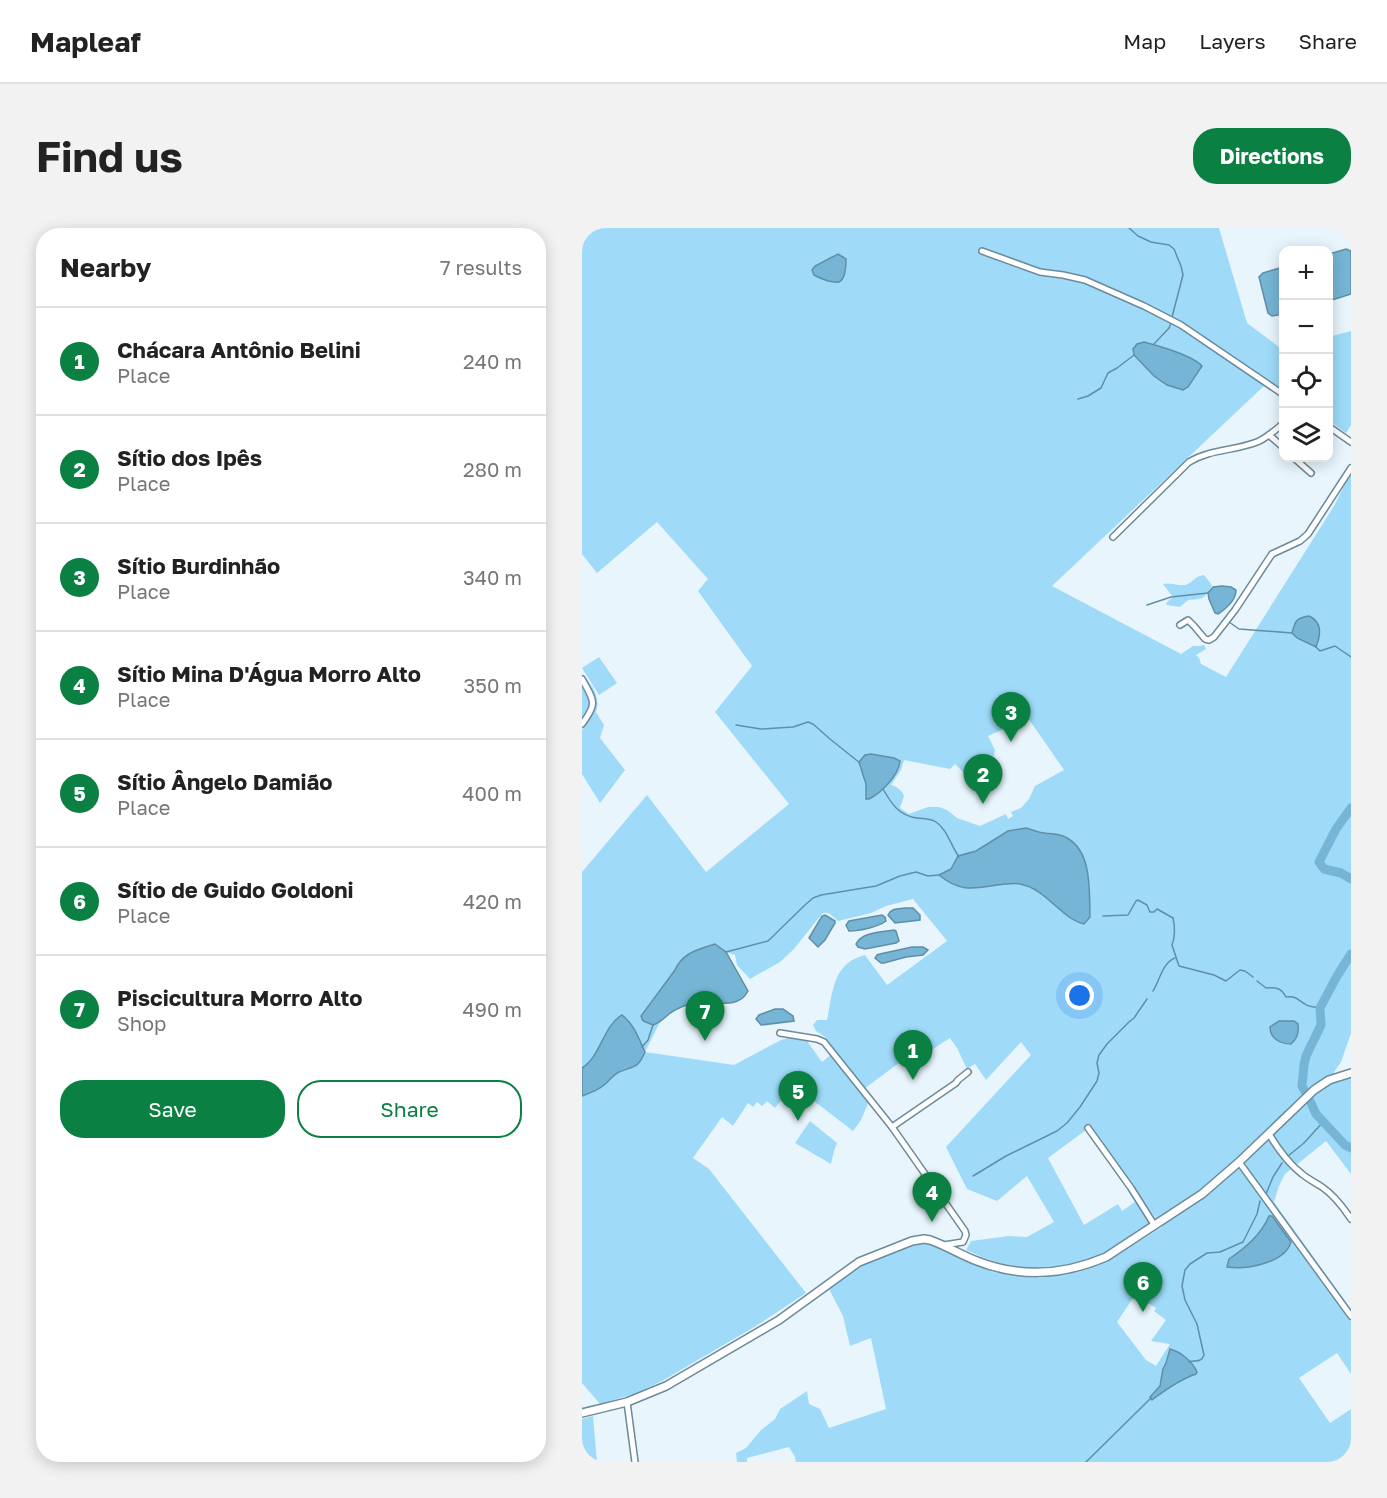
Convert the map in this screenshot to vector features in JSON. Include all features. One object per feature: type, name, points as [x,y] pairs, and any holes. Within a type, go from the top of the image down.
[{"type":"main road","points":[[582,1413],[627,1402],[666,1386],[796,1309],[859,1262],[918,1239],[930,1240],[994,1267],[1027,1273],[1059,1272],[1106,1257],[1196,1199],[1239,1162],[1314,1090],[1335,1077],[1351,1073]]},
{"type":"street","points":[[982,251],[1040,272],[1085,280],[1144,306],[1181,325],[1279,392]]},
{"type":"street","points":[[1113,537],[1198,456],[1262,440],[1279,427]]},
{"type":"street","points":[[1333,429],[1351,442]]},
{"type":"street","points":[[1269,435],[1279,444]]},
{"type":"street","points":[[1299,462],[1311,472]]},
{"type":"street","points":[[1180,625],[1188,620],[1204,639],[1209,640],[1214,637],[1272,554],[1300,541],[1308,534],[1351,468]]},
{"type":"street","points":[[582,679],[593,706],[582,724]]},
{"type":"street","points":[[780,1033],[824,1042],[892,1127],[966,1235],[963,1242],[942,1245]]},
{"type":"street","points":[[892,1127],[969,1072]]},
{"type":"street","points":[[1088,1128],[1155,1226]]},
{"type":"street","points":[[1269,1134],[1296,1169],[1328,1191],[1351,1219]]},
{"type":"street","points":[[1239,1162],[1351,1316]]},
{"type":"street","points":[[627,1402],[635,1462]]},
{"type":"shaded area","points":[[582,228],[1219,228],[1247,323],[1279,347],[1279,388],[1227,353],[1224,358],[1265,385],[1052,586],[1181,654],[1193,646],[1204,645],[1206,649],[1196,655],[1201,664],[1226,677],[1334,506],[1351,472],[1351,1033],[1341,1062],[1334,1072],[1337,1080],[1351,1077],[1351,1174],[1326,1141],[1285,1174],[1274,1202],[1351,1309],[1351,1374],[1337,1353],[1299,1378],[1330,1423],[1351,1409],[1351,1462],[796,1462],[789,1447],[747,1458],[747,1462],[737,1462],[736,1453],[746,1448],[761,1430],[775,1419],[780,1409],[807,1391],[809,1404],[820,1409],[829,1428],[886,1409],[871,1338],[850,1346],[843,1316],[829,1289],[861,1266],[919,1243],[933,1245],[993,1272],[1041,1278],[1078,1272],[1113,1258],[1162,1227],[1090,1127],[1048,1158],[1084,1225],[1118,1204],[1122,1211],[1136,1201],[1149,1224],[1104,1253],[1059,1267],[1012,1266],[992,1261],[966,1250],[971,1241],[1009,1236],[1027,1237],[1054,1222],[1027,1176],[997,1201],[967,1189],[946,1147],[1031,1055],[1021,1042],[986,1080],[975,1064],[967,1069],[950,1038],[933,1049],[929,1045],[911,1054],[864,1089],[825,1037],[816,1031],[813,1025],[817,1020],[827,1020],[835,982],[842,969],[851,961],[865,955],[887,985],[947,941],[913,899],[838,921],[828,913],[824,913],[780,962],[750,979],[737,965],[735,955],[715,944],[683,957],[641,1016],[653,1025],[660,1022],[645,1052],[635,1031],[612,1024],[596,1054],[582,1068],[582,872],[647,795],[706,872],[789,804],[715,712],[752,666],[698,591],[708,579],[657,522],[597,573],[582,554]],"holes":[[[1028,718],[1064,770],[1035,786],[1029,799],[1021,808],[1011,812],[1013,816],[1008,819],[1006,814],[980,826],[957,818],[939,807],[928,807],[909,814],[900,808],[904,796],[902,792],[891,785],[901,770],[904,760],[950,769],[955,764],[966,775],[994,756],[995,750],[988,736]],[[1016,829],[1060,834],[1085,860],[1088,872],[1090,917],[1077,922],[1039,891],[1020,883],[999,885],[940,875],[951,869],[958,856],[976,851],[1008,831]],[[1135,1295],[1156,1308],[1154,1311],[1166,1320],[1151,1341],[1170,1344],[1156,1366],[1146,1360],[1117,1322]]]},
{"type":"shaded area","points":[[1346,249],[1351,251],[1351,294],[1333,300],[1333,253]]},
{"type":"shaded area","points":[[838,254],[846,259],[845,272],[841,280],[828,281],[814,275],[812,270],[815,266]]},
{"type":"shaded area","points":[[1279,268],[1279,315],[1272,316],[1268,313],[1259,277],[1263,273]]},
{"type":"shaded area","points":[[1351,331],[1351,425],[1346,433],[1333,424],[1333,336]]},
{"type":"shaded area","points":[[1144,342],[1183,355],[1202,366],[1188,387],[1183,390],[1167,385],[1154,376],[1134,355],[1133,349],[1137,344]]},
{"type":"shaded area","points":[[1204,575],[1212,585],[1205,596],[1188,600],[1180,607],[1167,605],[1166,603],[1173,597],[1163,584],[1185,585]]},
{"type":"shaded area","points":[[1213,587],[1231,587],[1236,590],[1236,594],[1230,604],[1218,614],[1215,613],[1208,593]]},
{"type":"shaded area","points":[[1309,616],[1316,622],[1319,629],[1316,647],[1292,633],[1297,621]]},
{"type":"shaded area","points":[[599,657],[617,683],[599,695],[582,668]]},
{"type":"shaded area","points":[[582,674],[596,696],[596,712],[604,725],[600,738],[625,770],[600,803],[582,774],[582,730],[589,721],[582,717]]},
{"type":"shaded area","points":[[871,754],[900,761],[889,783],[874,796],[866,799],[866,784],[859,762],[865,755]]},
{"type":"shaded area","points":[[1026,828],[1063,836],[1080,850],[1089,883],[1090,917],[1084,924],[1075,921],[1030,887],[1006,884],[979,888],[963,887],[939,875],[951,869],[958,856],[976,851],[1008,831]]},
{"type":"shaded area","points":[[913,908],[920,915],[920,920],[895,923],[888,915],[893,910]]},
{"type":"shaded area","points":[[825,915],[835,923],[818,947],[809,938],[822,916]]},
{"type":"shaded area","points":[[882,915],[886,921],[869,928],[849,931],[846,925],[849,921]]},
{"type":"shaded area","points":[[894,930],[899,941],[896,943],[865,949],[856,944],[867,935]]},
{"type":"shaded area","points":[[715,944],[726,952],[748,991],[744,997],[731,1003],[688,1004],[674,1010],[653,1025],[643,1021],[641,1016],[682,959]]},
{"type":"shaded area","points":[[923,947],[928,950],[923,955],[884,963],[875,958],[880,954]]},
{"type":"shaded area","points":[[775,1009],[783,1009],[793,1016],[794,1021],[761,1025],[756,1019],[759,1015]]},
{"type":"shaded area","points":[[622,1015],[630,1023],[645,1052],[635,1066],[619,1072],[599,1089],[582,1096],[582,1068],[594,1056],[610,1026]]},
{"type":"shaded area","points":[[1279,1021],[1294,1021],[1298,1024],[1297,1035],[1291,1044],[1280,1042],[1272,1035],[1270,1027]]},
{"type":"shaded area","points":[[789,1038],[807,1041],[822,1062],[832,1054],[869,1101],[861,1120],[853,1131],[793,1085],[775,1108],[767,1101],[762,1106],[757,1102],[753,1107],[748,1103],[733,1126],[722,1117],[693,1158],[709,1169],[806,1293],[756,1326],[662,1381],[634,1394],[600,1404],[582,1383],[582,1096],[603,1086],[617,1073],[629,1069],[645,1052],[734,1065]]},
{"type":"shaded area","points":[[810,1121],[837,1143],[831,1164],[795,1143]]},
{"type":"shaded area","points":[[1269,1216],[1272,1216],[1291,1242],[1287,1249],[1264,1264],[1227,1267],[1229,1259],[1252,1241]]},
{"type":"shaded area","points":[[1170,1349],[1186,1358],[1197,1372],[1152,1400],[1150,1397],[1160,1386]]},
{"type":"shaded area","points":[[593,1416],[597,1462],[582,1462],[582,1419]]},
{"type":"waterway","points":[[1129,228],[1138,236],[1151,242],[1169,245],[1174,249],[1183,275],[1172,317]]},
{"type":"waterway","points":[[1154,344],[1171,323]]},
{"type":"waterway","points":[[1078,399],[1101,388],[1108,373],[1134,355]]},
{"type":"waterway","points":[[1147,605],[1171,597],[1208,593]]},
{"type":"waterway","points":[[1229,622],[1239,629],[1292,633]]},
{"type":"waterway","points":[[1315,646],[1320,651],[1335,646],[1351,657]]},
{"type":"waterway","points":[[736,725],[761,729],[793,727],[808,722],[860,763]]},
{"type":"waterway","points":[[883,789],[900,812],[911,817],[931,820],[940,825],[959,857]]},
{"type":"waterway","points":[[1351,808],[1336,829],[1319,862],[1324,869],[1341,873],[1351,879]]},
{"type":"waterway","points":[[726,952],[768,941],[813,898],[821,895],[876,886],[916,872],[928,876],[938,875]]},
{"type":"waterway","points":[[1103,916],[1128,915],[1138,900],[1147,905],[1150,912],[1157,909],[1173,918],[1172,945],[1179,966],[1214,975],[1226,981],[1240,970],[1253,977]]},
{"type":"waterway","points":[[1351,954],[1320,1008],[1321,1025],[1306,1056],[1302,1086],[1316,1114],[1345,1145],[1351,1148]]},
{"type":"waterway","points":[[1153,991],[1164,968],[1175,958]]},
{"type":"waterway","points":[[1257,981],[1266,988],[1278,989],[1286,997],[1295,998],[1308,1006],[1320,1008]]},
{"type":"waterway","points":[[973,1176],[1006,1156],[1057,1131],[1067,1123],[1097,1081],[1099,1055],[1134,1018],[1147,999]]},
{"type":"waterway","points":[[642,1047],[648,1040],[653,1025]]},
{"type":"waterway","points":[[1288,1156],[1304,1143],[1323,1122]]},
{"type":"waterway","points":[[1266,1194],[1282,1163]]},
{"type":"waterway","points":[[1189,1362],[1200,1360],[1204,1355],[1197,1324],[1185,1300],[1182,1286],[1185,1270],[1207,1253],[1220,1252],[1243,1242],[1257,1214],[1260,1201]]},
{"type":"waterway","points":[[1086,1462],[1151,1398]]},
{"type":"place","name":"Sítio Burdinhão","points":[[1011,742]]},
{"type":"place","name":"Sítio dos Ipês","points":[[983,804]]},
{"type":"place","name":"Piscicultura Morro Alto","points":[[705,1041]]},
{"type":"place","name":"Chácara Antônio Belini","points":[[913,1080]]},
{"type":"place","name":"Sítio Ângelo Damião","points":[[798,1121]]},
{"type":"place","name":"Sítio Mina D'Água Morro Alto","points":[[932,1222]]},
{"type":"place","name":"Sítio de Guido Goldoni","points":[[1143,1312]]}]
